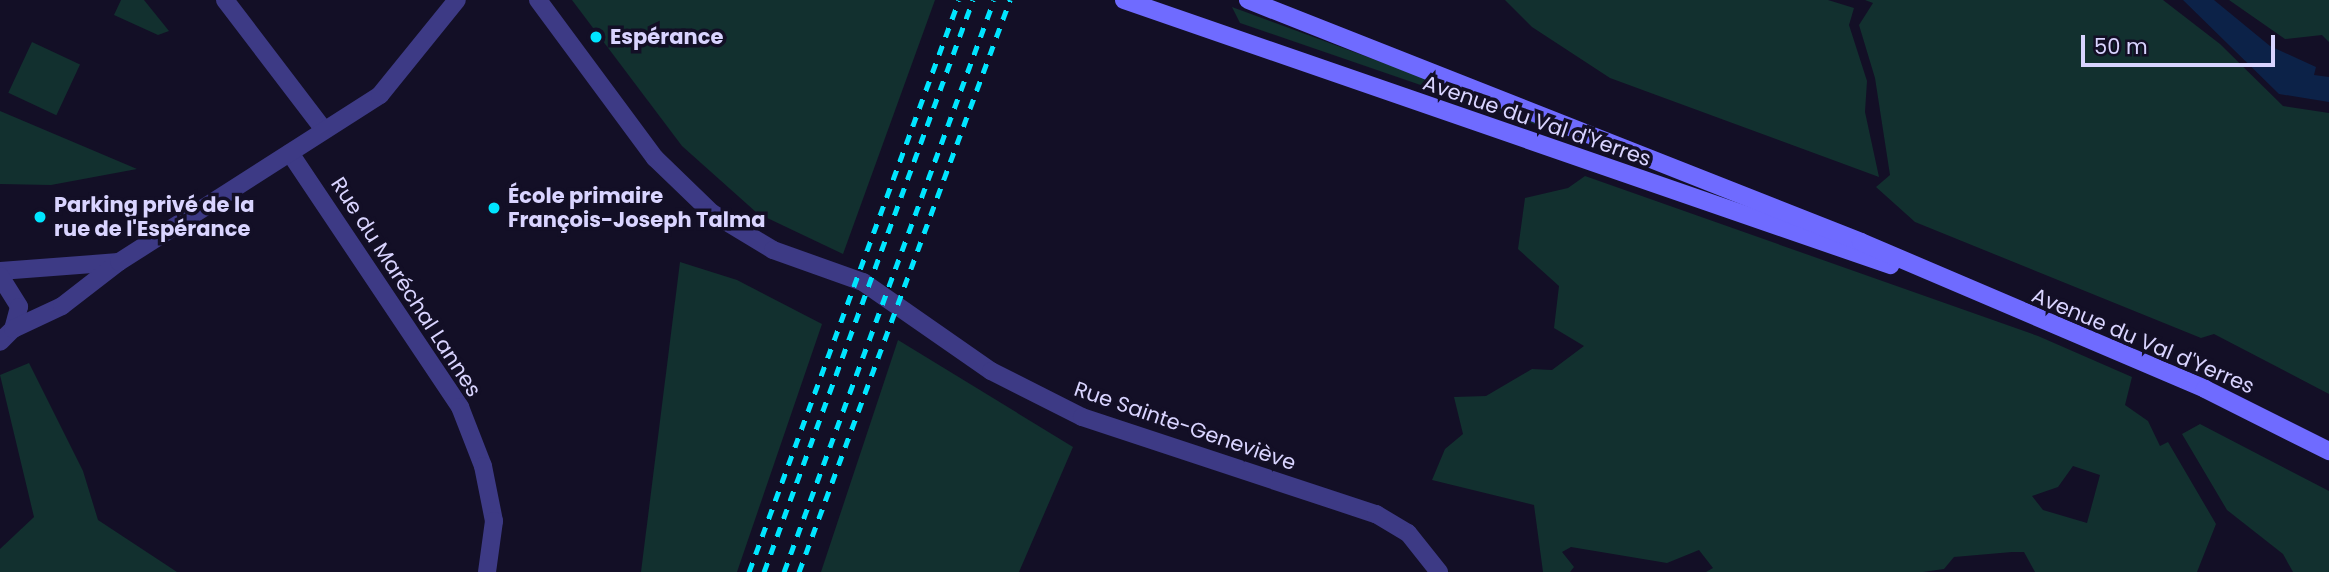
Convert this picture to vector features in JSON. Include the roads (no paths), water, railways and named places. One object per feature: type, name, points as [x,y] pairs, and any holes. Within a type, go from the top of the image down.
[{"type":"main road","name":"Avenue du Val d'Yerres","points":[[1124,0],[1846,253],[1937,278]]},
{"type":"main road","name":"Avenue du Val d'Yerres","points":[[1248,0],[2205,389],[2329,451]]},
{"type":"street","points":[[225,0],[324,130]]},
{"type":"street","points":[[6,335],[62,306],[119,262],[380,95],[457,0]]},
{"type":"street","name":"Rue Sainte-Geneviève","points":[[538,0],[655,158],[712,213],[773,250],[863,282],[991,371],[1082,417],[1377,514],[1408,533],[1439,572]]},
{"type":"street","name":"Rue du Maréchal Lannes","points":[[290,153],[460,407],[484,466],[494,521],[487,572]]},
{"type":"street","points":[[0,274],[119,262]]},
{"type":"street","points":[[0,274],[16,295],[6,335]]},
{"type":"water","points":[[2183,0],[2214,0],[2270,46],[2316,67],[2314,75],[2329,77],[2329,102],[2279,94]]},
{"type":"railway","points":[[749,572],[959,0]]},
{"type":"railway","points":[[764,572],[973,0]]},
{"type":"railway","points":[[784,572],[994,0]]},
{"type":"railway","points":[[799,572],[1010,0]]},
{"type":"place","name":"Espérance","points":[[596,37]]},
{"type":"place","name":"École primaire François-Joseph Talma","points":[[494,208]]},
{"type":"place","name":"Parking privé de la rue de l'Espérance","points":[[40,217]]}]
